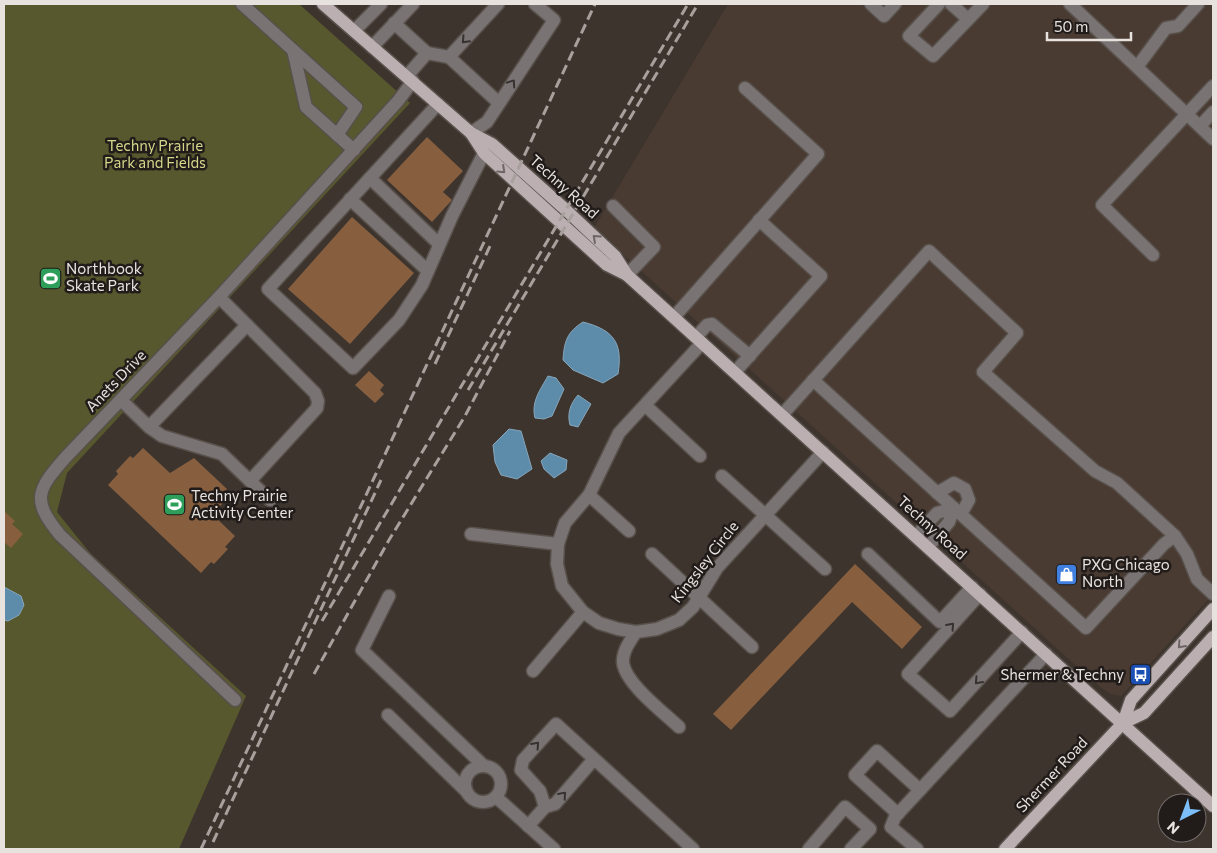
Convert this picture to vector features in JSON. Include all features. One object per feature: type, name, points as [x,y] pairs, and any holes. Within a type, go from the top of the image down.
[{"type":"main road","name":"Techny Road","points":[[323,4],[471,133],[492,144],[615,256],[627,275]]},
{"type":"main road","name":"Techny Road","points":[[471,133],[484,153],[607,265],[627,275],[1213,806]]},
{"type":"main road","name":"Shermer Road","points":[[1005,849],[1122,723],[1131,700],[1213,609]]},
{"type":"main road","name":"Shermer Road","points":[[1122,723],[1144,714],[1213,637]]},
{"type":"street","points":[[242,4],[356,107],[337,135]]},
{"type":"street","points":[[354,31],[381,4]]},
{"type":"street","points":[[372,46],[413,4]]},
{"type":"street","points":[[449,57],[498,4]]},
{"type":"street","points":[[471,133],[487,122],[554,20],[535,4]]},
{"type":"street","points":[[871,4],[884,16],[895,4]]},
{"type":"street","points":[[939,4],[910,36],[933,56],[983,4]]},
{"type":"street","points":[[951,4],[968,19]]},
{"type":"street","points":[[1070,4],[1213,139]]},
{"type":"street","points":[[1137,67],[1166,28],[1178,26],[1198,4]]},
{"type":"street","points":[[394,23],[427,53],[449,57],[499,103]]},
{"type":"street","points":[[293,50],[306,107],[354,150]]},
{"type":"street","name":"Anets Drive","points":[[235,700],[60,535],[47,520],[39,496],[48,478],[220,297],[354,150],[427,53]]},
{"type":"street","points":[[1153,255],[1102,205],[1213,86]]},
{"type":"street","points":[[674,317],[818,154],[745,88]]},
{"type":"street","points":[[438,104],[268,289],[353,368],[398,320],[422,285],[484,153]]},
{"type":"street","points":[[1200,126],[1213,112]]},
{"type":"street","points":[[370,178],[440,244]]},
{"type":"street","points":[[350,199],[428,271]]},
{"type":"street","points":[[613,206],[654,247],[627,275]]},
{"type":"street","points":[[735,372],[821,276],[759,220]]},
{"type":"street","points":[[782,415],[929,251],[1017,333],[983,372],[1094,471],[1117,483],[1175,536],[1187,554],[1198,579],[1213,594]]},
{"type":"street","points":[[220,297],[315,393],[318,401],[317,408],[250,481]]},
{"type":"street","name":"Kingsley Circle","points":[[750,356],[712,324],[707,325],[699,340],[646,406],[619,433],[589,495],[565,523],[558,544],[557,564],[562,586],[582,612],[599,622],[618,629],[636,632],[657,629],[679,620],[693,607],[717,568],[822,452]]},
{"type":"street","points":[[150,427],[247,325]]},
{"type":"street","points":[[813,380],[1086,628],[1164,544],[1175,536]]},
{"type":"street","points":[[121,400],[162,436],[222,454],[270,500]]},
{"type":"street","points":[[646,406],[700,456]]},
{"type":"street","points":[[722,476],[824,569]]},
{"type":"street","points":[[928,547],[957,511],[969,500],[965,489],[954,483],[937,493]]},
{"type":"street","points":[[589,495],[629,531]]},
{"type":"street","points":[[916,536],[937,513],[957,511]]},
{"type":"street","points":[[471,534],[558,544]]},
{"type":"street","points":[[652,554],[752,647]]},
{"type":"street","points":[[868,554],[940,622],[976,590]]},
{"type":"street","points":[[976,590],[908,674],[950,712],[1022,632]]},
{"type":"street","points":[[390,596],[362,650],[484,766],[495,770],[499,774],[501,786],[496,797],[480,802],[470,797],[465,786],[468,774],[472,770],[484,766]]},
{"type":"street","points":[[533,672],[582,612]]},
{"type":"street","points":[[636,632],[626,646],[623,663],[630,680],[679,727]]},
{"type":"street","points":[[917,849],[891,827],[898,814],[1046,654]]},
{"type":"street","points":[[388,715],[467,792]]},
{"type":"street","points":[[545,807],[540,791],[521,770],[523,760],[556,724],[693,849]]},
{"type":"street","points":[[898,814],[855,775],[877,751],[920,790]]},
{"type":"street","points":[[528,826],[545,807],[555,804],[594,759]]},
{"type":"street","points":[[496,797],[554,849]]},
{"type":"street","points":[[809,849],[845,807],[870,829],[851,849]]},
{"type":"shaded area","points":[[728,4],[1213,4],[1213,594],[1121,696],[1109,693],[1094,682],[594,228]]},
{"type":"green space","name":"Techny Prairie Park and Fields","points":[[4,4],[299,4],[410,103],[67,473],[57,512],[90,553],[246,696],[179,849],[4,849]]},
{"type":"water","points":[[583,322],[602,329],[614,339],[617,346],[619,354],[618,374],[603,383],[573,370],[563,360],[567,338]]},
{"type":"water","points":[[548,376],[556,378],[564,389],[552,416],[544,419],[535,418],[535,401]]},
{"type":"water","points":[[578,395],[591,404],[578,427],[570,425],[569,413]]},
{"type":"water","points":[[509,429],[521,431],[532,469],[517,479],[501,475],[495,462],[493,445]]},
{"type":"water","points":[[550,453],[567,460],[566,470],[554,478],[544,469],[541,461]]},
{"type":"water","points":[[4,587],[21,596],[24,605],[19,615],[8,621],[4,620]]},
{"type":"building","points":[[427,137],[463,171],[443,192],[452,200],[432,222],[387,180]]},
{"type":"building","points":[[352,217],[414,273],[350,344],[288,289]]},
{"type":"building","points":[[369,371],[384,385],[380,390],[384,394],[375,403],[355,385]]},
{"type":"building","name":"Techny Prairie Activity Center","points":[[143,448],[170,473],[194,458],[227,489],[224,492],[229,497],[212,514],[235,536],[225,547],[228,549],[214,564],[211,562],[201,573],[108,485],[118,474],[116,471],[130,456],[133,458]]},
{"type":"building","points":[[5,512],[15,521],[12,524],[23,534],[11,548],[4,542]]},
{"type":"building","points":[[855,564],[922,627],[902,649],[852,602],[731,730],[713,714]]},
{"type":"railway","points":[[201,849],[595,4]]},
{"type":"railway","points":[[322,621],[688,4]]},
{"type":"railway","points":[[468,390],[698,4]]},
{"type":"railway","points":[[435,364],[491,244]]},
{"type":"railway","points":[[314,674],[389,540],[465,416],[510,331]]},
{"type":"railway","points":[[213,842],[381,480]]},
{"type":"place","name":"Northbook Skate Park","points":[[50,278]]},
{"type":"place","name":"Techny Prairie Activity Center","points":[[175,505]]},
{"type":"place","name":"PXG Chicago North","points":[[1066,574]]},
{"type":"place","name":"Shermer & Techny","points":[[1140,675]]}]
